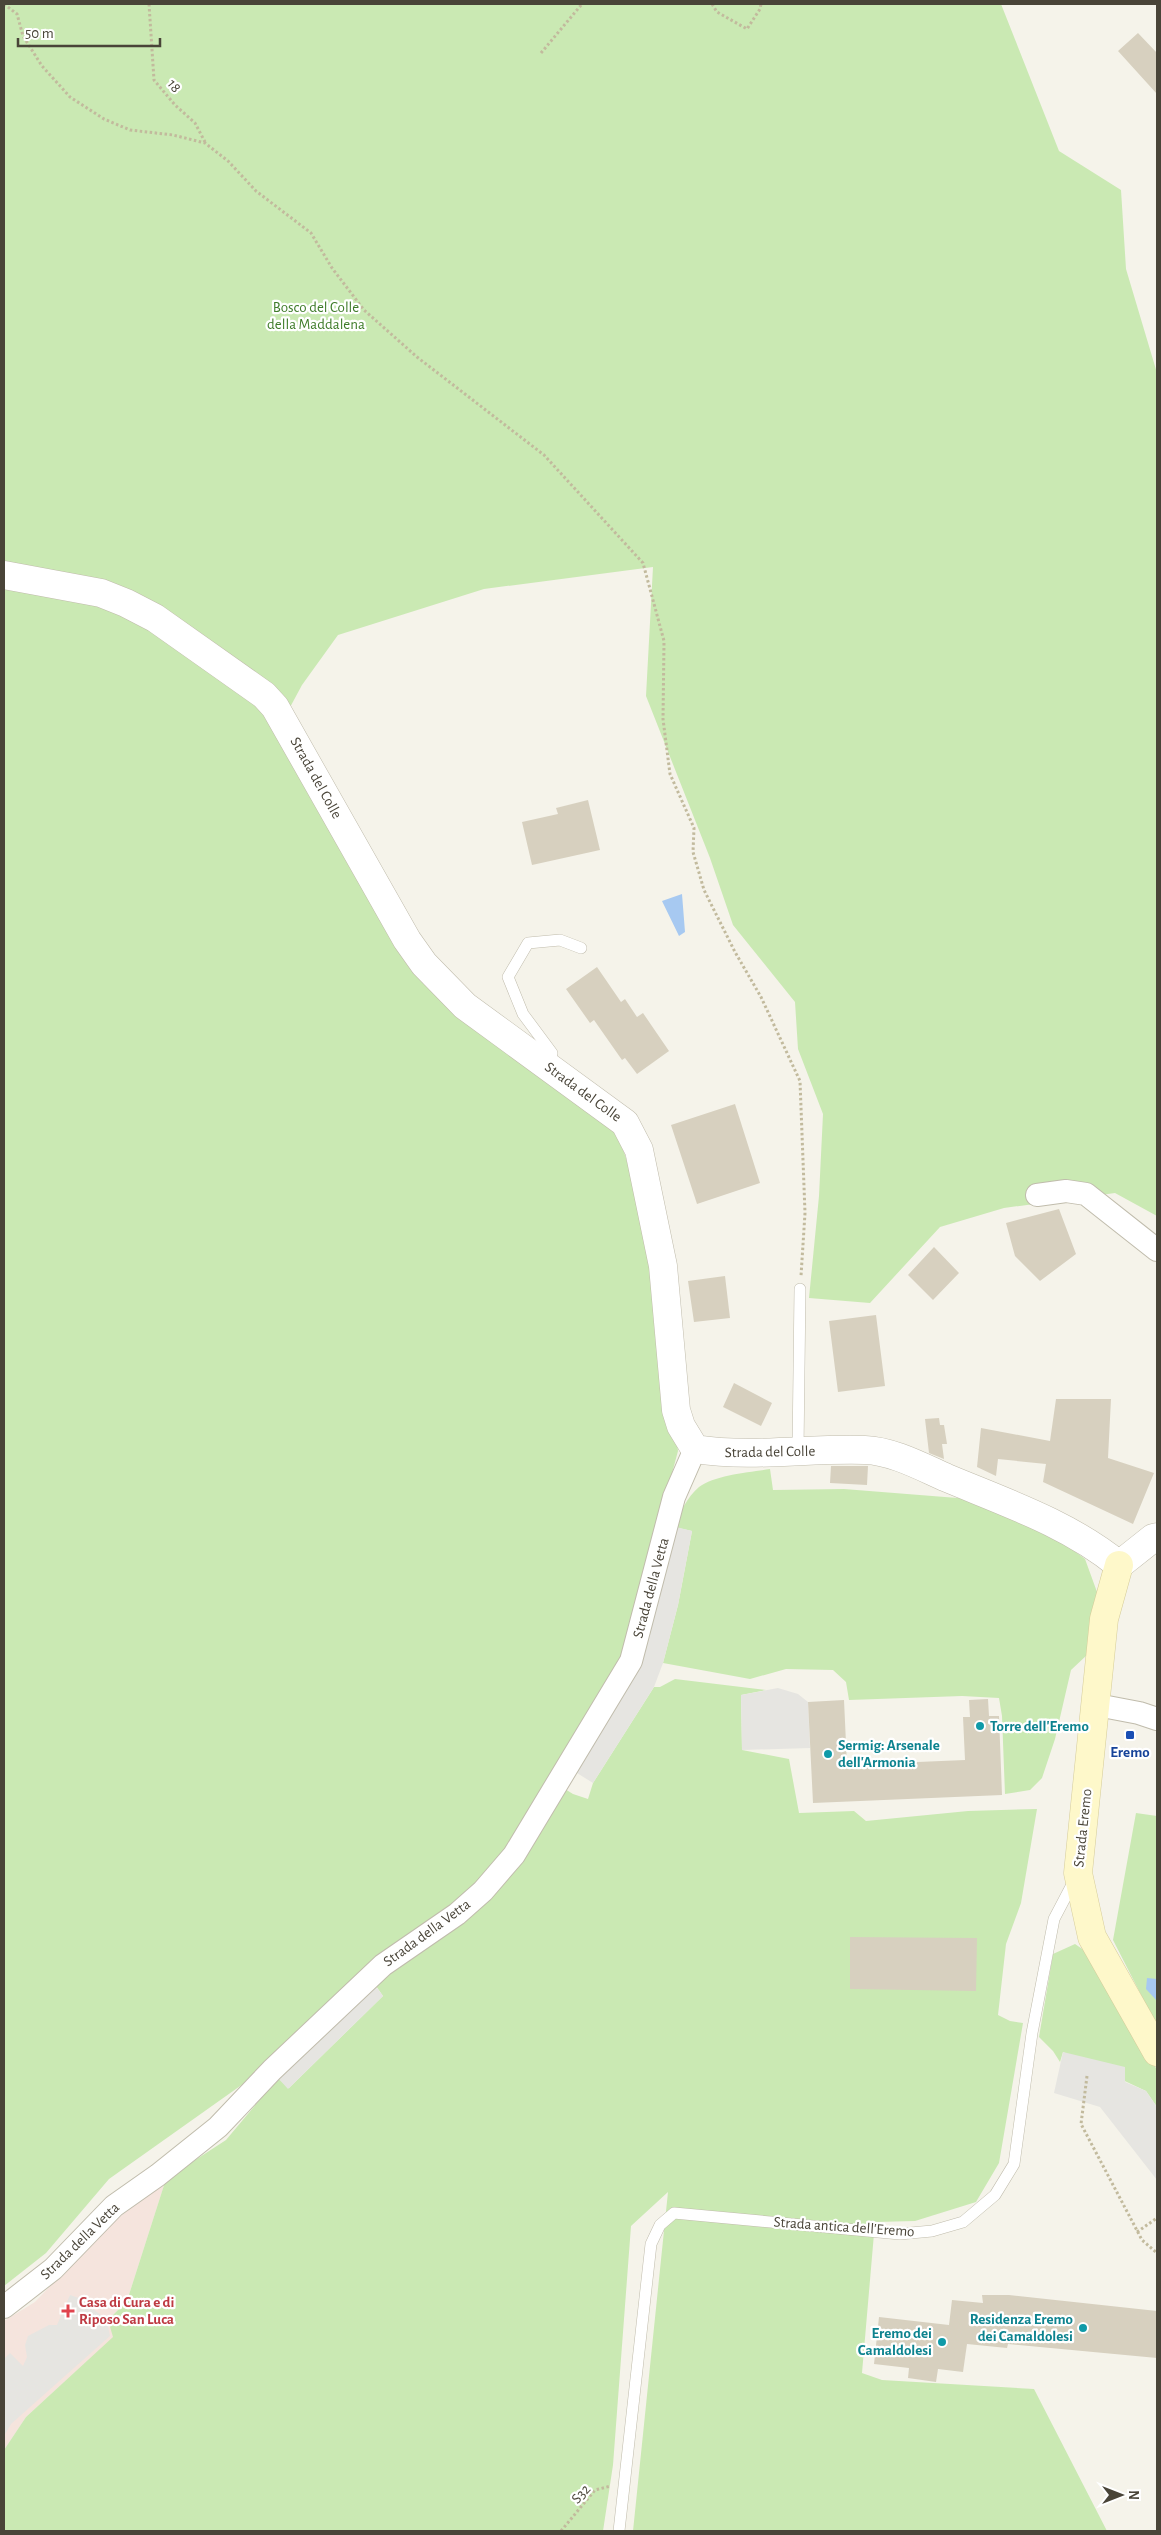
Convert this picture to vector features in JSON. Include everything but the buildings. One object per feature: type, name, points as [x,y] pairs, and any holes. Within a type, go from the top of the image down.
[{"type":"main road","name":"Strada Eremo","points":[[1119,1565],[1104,1619],[1097,1705],[1078,1873],[1092,1937],[1157,2052]]},
{"type":"street","name":"Strada del Colle","points":[[4,575],[101,593],[126,603],[155,618],[264,695],[276,707],[407,940],[424,964],[464,1006],[624,1122],[639,1150],[663,1266],[676,1410],[681,1426],[695,1449],[724,1454],[867,1450],[896,1456],[1074,1533],[1119,1565]]},
{"type":"street","points":[[1036,1194],[1066,1191],[1086,1194],[1157,1250]]},
{"type":"street","name":"Strada della Vetta","points":[[6,2307],[54,2269],[114,2206],[158,2175],[218,2127],[272,2070],[383,1966],[457,1914],[483,1891],[514,1855],[631,1661],[674,1497],[695,1449]]},
{"type":"street","points":[[1119,1565],[1153,1538],[1157,1537]]},
{"type":"street","points":[[1097,1705],[1139,1713],[1157,1719]]},
{"type":"lane","points":[[550,1068],[552,1053],[523,1014],[508,977],[528,943],[560,940],[581,948]]},
{"type":"lane","points":[[798,1451],[800,1289]]},
{"type":"lane","name":"Strada antica dell'Eremo","points":[[619,2531],[651,2244],[660,2225],[674,2213],[900,2234],[932,2231],[962,2222],[995,2195],[1014,2164],[1032,2033],[1054,1919],[1078,1873]]},
{"type":"path","points":[[4,4],[16,14],[23,36],[42,66],[70,97],[104,119],[130,130],[173,135],[205,143],[228,162],[256,191],[311,233],[332,268],[364,310],[417,357],[544,455],[643,563],[664,642],[663,719],[670,774],[694,828],[694,852],[704,890],[734,952],[761,996],[800,1081],[805,1213],[800,1289]]},
{"type":"path","name":"18","points":[[149,4],[154,80],[175,105],[195,123],[205,143]]},
{"type":"path","points":[[541,53],[582,4]]},
{"type":"path","points":[[712,4],[716,12],[747,29],[761,4]]},
{"type":"path","points":[[1087,2076],[1081,2124],[1137,2232],[1142,2240],[1157,2253]]},
{"type":"path","points":[[1137,2232],[1157,2218]]},
{"type":"path","name":"S32","points":[[561,2531],[595,2490],[624,2483]]},
{"type":"shaded area","points":[[668,1525],[692,1531],[678,1605],[663,1663],[654,1687],[593,1783],[569,1768],[624,1676]]},
{"type":"shaded area","points":[[778,1688],[798,1694],[808,1702],[810,1748],[742,1750],[741,1695]]},
{"type":"shaded area","points":[[370,1978],[383,1996],[288,2089],[278,2078]]},
{"type":"shaded area","points":[[1063,2052],[1125,2067],[1125,2082],[1146,2091],[1157,2107],[1157,2180],[1100,2107],[1054,2093]]},
{"type":"shaded area","name":"Casa di Cura e di Riposo San Luca","points":[[166,2179],[127,2301],[108,2320],[114,2337],[26,2417],[4,2450],[4,2321],[35,2302],[105,2229]]},
{"type":"shaded area","points":[[70,2295],[79,2298],[102,2316],[107,2322],[110,2336],[11,2424],[4,2436],[4,2359],[10,2353],[23,2366],[27,2357],[25,2345],[28,2336],[49,2325],[57,2325]]},
{"type":"green space","name":"Bosco del Colle della Maddalena","points":[[4,4],[1001,4],[1059,151],[1121,190],[1126,269],[1157,373],[1157,1216],[1115,1193],[1004,1208],[940,1227],[870,1303],[809,1298],[819,1196],[823,1114],[798,1049],[795,1002],[733,925],[710,858],[646,696],[653,567],[484,589],[338,635],[302,685],[281,724],[445,1002],[616,1127],[638,1196],[656,1293],[678,1451],[622,1659],[552,1781],[573,1794],[588,1799],[593,1783],[654,1687],[660,1687],[675,1679],[766,1690],[741,1695],[742,1750],[789,1759],[799,1813],[854,1811],[866,1821],[968,1811],[1037,1809],[1021,1903],[1006,1944],[998,2015],[1010,2021],[1023,2023],[999,2163],[976,2202],[915,2221],[875,2222],[862,2373],[882,2380],[1034,2389],[1107,2531],[633,2531],[668,2192],[631,2226],[613,2465],[603,2531],[4,2531],[4,2450],[26,2417],[113,2337],[108,2320],[127,2301],[166,2179],[226,2140],[278,2078],[289,2088],[383,1996],[364,1969],[267,2067],[109,2179],[46,2253],[4,2286]]},
{"type":"green space","points":[[770,1469],[773,1490],[844,1489],[970,1499],[1044,1528],[1085,1559],[1097,1592],[1087,1655],[1071,1670],[1055,1739],[1042,1778],[1030,1790],[1005,1794],[1002,1716],[999,1698],[962,1696],[849,1700],[846,1682],[833,1670],[786,1669],[750,1679],[663,1663],[678,1605],[692,1531],[674,1527],[684,1506],[691,1495],[706,1483],[733,1475]]},
{"type":"green space","points":[[1136,1813],[1157,1816],[1157,2026],[1113,1940]]},
{"type":"green space","points":[[1075,1944],[1094,1957],[1157,2070],[1157,2107],[1146,2091],[1063,2052],[1060,2062],[1053,2051],[1039,2037],[1053,1954]]},
{"type":"water","points":[[682,894],[685,932],[679,936],[662,901]]},
{"type":"water","points":[[1147,1978],[1157,1979],[1157,2001],[1146,1989]]},
{"type":"place","name":"Torre dell'Eremo","points":[[980,1726]]},
{"type":"place","name":"Eremo","points":[[1130,1735]]},
{"type":"place","name":"Sermig: Arsenale dell'Armonia","points":[[828,1754]]},
{"type":"place","name":"Casa di Cura e di Riposo San Luca","points":[[68,2311]]},
{"type":"place","name":"Residenza Eremo dei Camaldolesi","points":[[1083,2328]]},
{"type":"place","name":"Eremo dei Camaldolesi","points":[[942,2342]]}]
